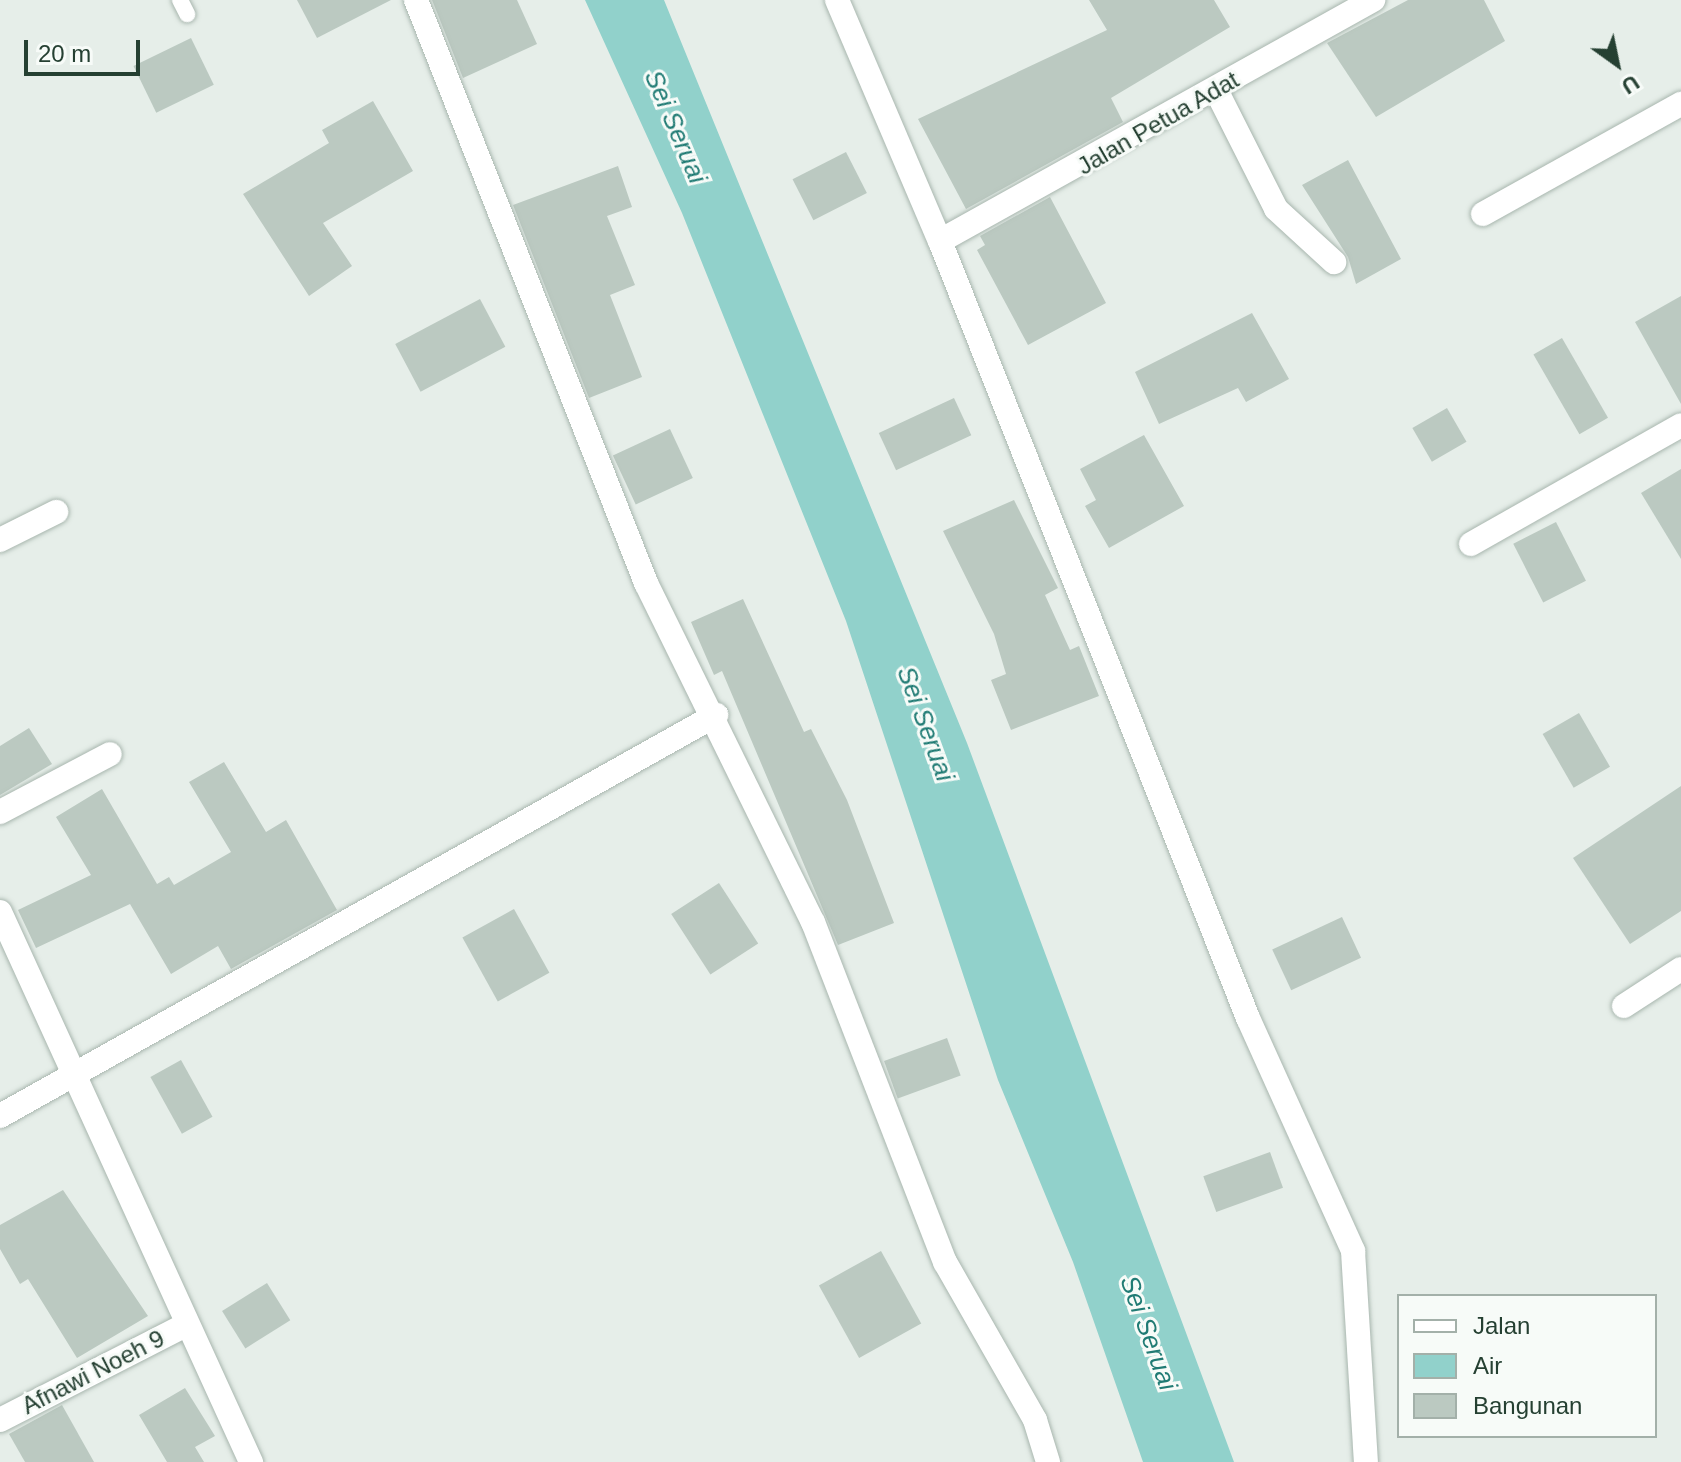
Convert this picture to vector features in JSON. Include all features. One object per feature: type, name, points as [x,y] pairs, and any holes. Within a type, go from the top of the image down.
[{"type":"street","points":[[416,0],[646,583],[716,715],[813,922],[945,1262],[1035,1420],[1048,1462]]},
{"type":"street","points":[[837,0],[940,241],[1248,1018],[1353,1251],[1366,1462]]},
{"type":"street","name":"Jalan Petua Adat","points":[[940,241],[1373,0]]},
{"type":"street","points":[[1216,90],[1276,209],[1334,262]]},
{"type":"street","points":[[1483,214],[1681,104]]},
{"type":"street","points":[[1471,544],[1681,425]]},
{"type":"street","points":[[0,540],[56,512]]},
{"type":"street","points":[[0,1116],[716,715]]},
{"type":"street","points":[[0,812],[110,754]]},
{"type":"street","points":[[0,912],[251,1462]]},
{"type":"street","points":[[1624,1006],[1681,969]]},
{"type":"street","name":"Afnawi Noeh 9","points":[[0,1420],[186,1325]]},
{"type":"water","name":"Sei Seruai","points":[[585,0],[664,0],[967,743],[1234,1462],[1143,1462],[1073,1262],[998,1080],[846,621],[682,213]]},
{"type":"building","points":[[297,0],[391,0],[317,38]]},
{"type":"building","points":[[432,0],[517,0],[537,44],[463,78]]},
{"type":"building","points":[[1089,0],[1214,0],[1230,27],[1111,98],[1123,122],[966,209],[918,119],[1107,30]]},
{"type":"building","points":[[1408,0],[1484,0],[1505,41],[1376,117],[1327,43]]},
{"type":"building","points":[[191,38],[214,85],[156,113],[133,66]]},
{"type":"building","points":[[373,101],[413,171],[323,223],[352,266],[309,296],[243,194],[329,143],[322,130]]},
{"type":"building","points":[[846,152],[867,193],[813,220],[793,179]]},
{"type":"building","points":[[1348,160],[1401,259],[1356,284],[1348,257],[1302,185]]},
{"type":"building","points":[[618,166],[632,207],[607,216],[635,285],[610,295],[642,377],[589,398],[513,205]]},
{"type":"building","points":[[1050,197],[1106,303],[1028,345],[977,250],[985,245],[980,236]]},
{"type":"building","points":[[1681,296],[1681,404],[1635,322]]},
{"type":"building","points":[[480,299],[505,347],[421,392],[395,344]]},
{"type":"building","points":[[1252,313],[1289,379],[1246,402],[1238,388],[1159,424],[1135,372]]},
{"type":"building","points":[[1562,338],[1608,418],[1579,434],[1533,354]]},
{"type":"building","points":[[954,398],[971,435],[896,470],[879,433]]},
{"type":"building","points":[[1447,408],[1466,442],[1432,462],[1412,428]]},
{"type":"building","points":[[670,429],[693,478],[636,505],[613,456]]},
{"type":"building","points":[[1144,435],[1184,506],[1109,548],[1085,506],[1096,500],[1080,469]]},
{"type":"building","points":[[1681,469],[1681,559],[1641,493]]},
{"type":"building","points":[[1014,500],[1058,588],[1045,595],[1070,650],[1079,646],[1099,696],[1011,730],[991,680],[1006,674],[994,634],[943,531]]},
{"type":"building","points":[[1556,522],[1586,581],[1543,603],[1513,544]]},
{"type":"building","points":[[743,599],[804,732],[811,729],[847,800],[894,923],[838,945],[722,671],[714,675],[691,622]]},
{"type":"building","points":[[1579,713],[1610,767],[1574,788],[1543,734]]},
{"type":"building","points":[[29,728],[52,764],[0,795],[0,746]]},
{"type":"building","points":[[224,762],[266,832],[286,820],[337,910],[231,969],[218,946],[171,974],[130,904],[36,948],[18,910],[91,875],[56,817],[102,789],[157,884],[169,877],[174,885],[231,852],[189,782]]},
{"type":"building","points":[[1681,786],[1681,911],[1630,944],[1573,858]]},
{"type":"building","points":[[719,883],[758,943],[710,974],[671,914]]},
{"type":"building","points":[[514,909],[549,973],[498,1001],[462,938]]},
{"type":"building","points":[[1342,917],[1361,958],[1291,990],[1272,950]]},
{"type":"building","points":[[947,1038],[961,1076],[898,1099],[884,1061]]},
{"type":"building","points":[[181,1060],[213,1117],[182,1134],[150,1077]]},
{"type":"building","points":[[1270,1152],[1283,1188],[1216,1212],[1203,1176]]},
{"type":"building","points":[[63,1190],[148,1316],[77,1358],[28,1279],[20,1284],[0,1249],[0,1225]]},
{"type":"building","points":[[881,1251],[921,1324],[859,1358],[819,1285]]},
{"type":"building","points":[[267,1283],[290,1320],[245,1348],[222,1311]]},
{"type":"building","points":[[185,1388],[215,1436],[195,1447],[204,1462],[167,1462],[139,1415]]},
{"type":"building","points":[[62,1405],[94,1462],[25,1462],[9,1434]]}]
